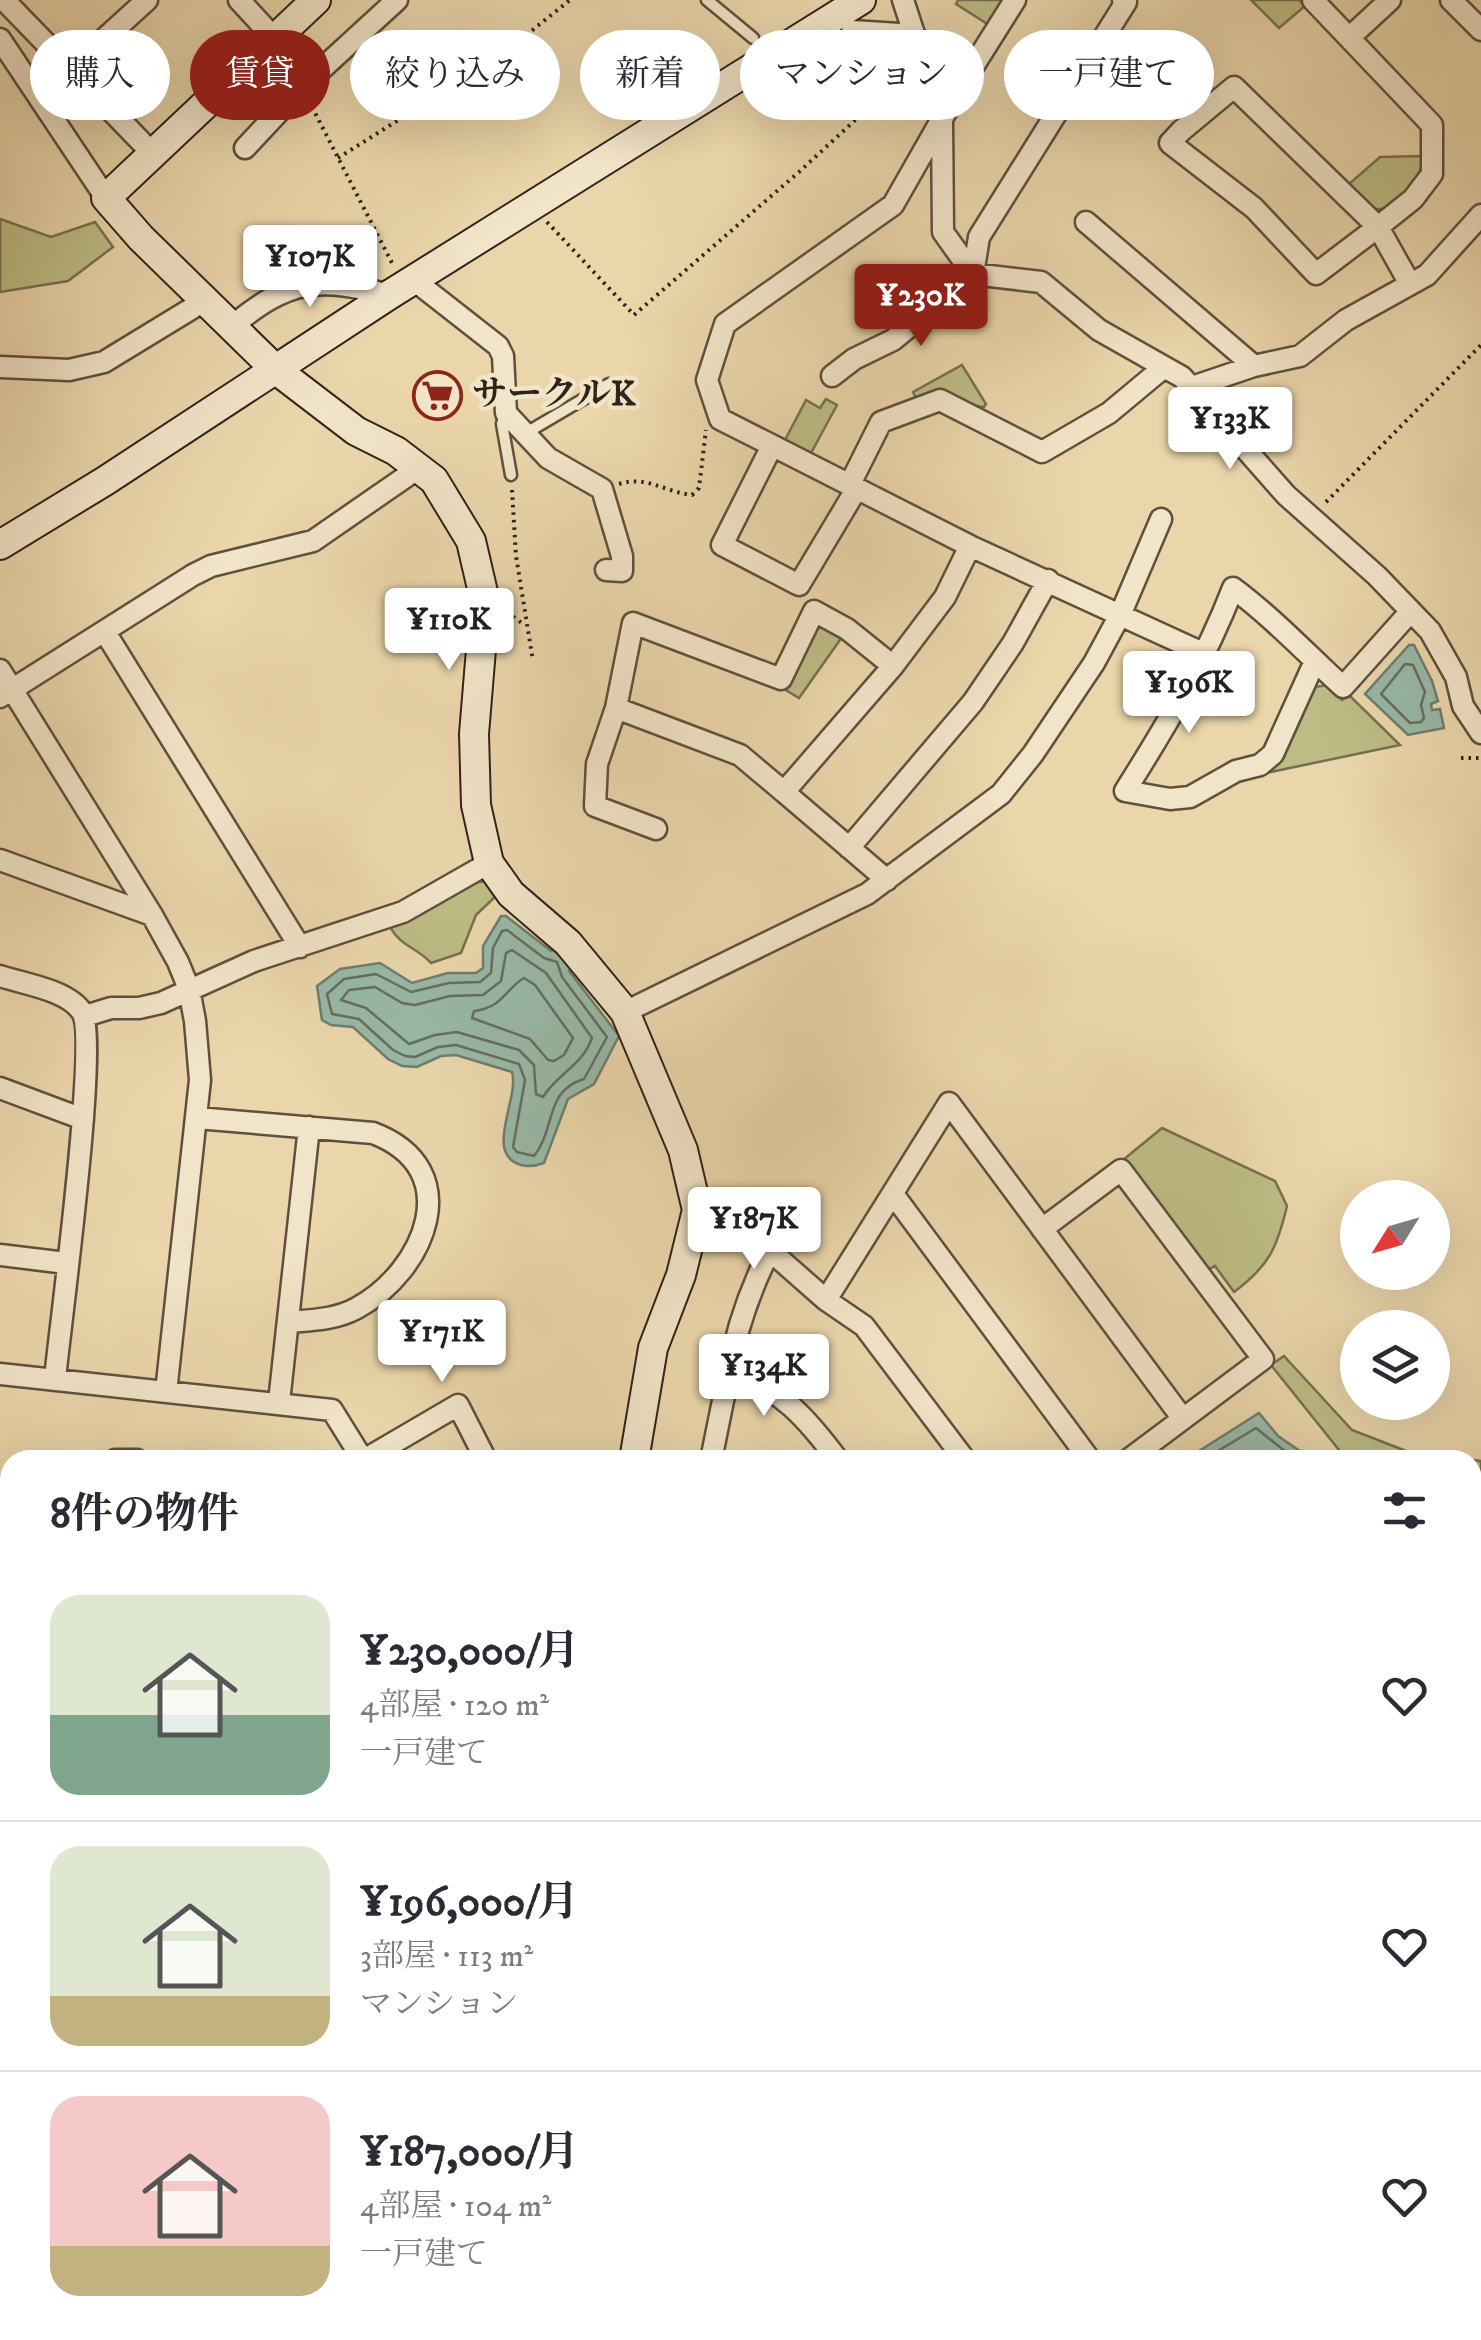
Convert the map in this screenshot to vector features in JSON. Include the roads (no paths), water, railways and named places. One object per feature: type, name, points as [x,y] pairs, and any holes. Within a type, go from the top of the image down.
[{"type":"street","points":[[4,0],[33,30]]},
{"type":"street","points":[[114,30],[147,0]]},
{"type":"street","points":[[238,0],[255,30]]},
{"type":"street","points":[[283,30],[316,0]]},
{"type":"street","points":[[330,63],[397,0]]},
{"type":"street","points":[[0,545],[105,482],[399,281],[862,0]]},
{"type":"street","points":[[903,0],[914,30]]},
{"type":"street","points":[[984,51],[1015,0]]},
{"type":"street","points":[[832,376],[854,359],[893,340],[973,274],[979,236],[1126,2],[1123,0]]},
{"type":"street","points":[[1314,0],[1432,125],[1432,174],[1414,199],[1378,227],[1316,274],[1254,208],[1170,143],[1234,87],[1378,227],[1410,284]]},
{"type":"street","points":[[1350,37],[1390,0]]},
{"type":"street","points":[[1451,0],[1481,30]]},
{"type":"street","points":[[0,39],[106,198],[275,369],[356,431],[420,467],[434,480],[470,540],[484,601],[474,734],[476,804],[490,864],[511,894],[568,943],[624,1012],[683,1150],[697,1210],[672,1303],[653,1348],[636,1450]]},
{"type":"street","points":[[106,198],[190,119]]},
{"type":"street","points":[[121,120],[154,154]]},
{"type":"street","points":[[246,148],[272,120]]},
{"type":"street","points":[[942,120],[943,232],[973,274],[1041,282],[1099,330],[1182,377],[1242,449],[1411,611],[1436,641],[1456,677],[1463,706],[1481,733]]},
{"type":"street","points":[[942,120],[893,205],[725,324],[706,380],[720,419],[970,546],[1205,654]]},
{"type":"street","points":[[1192,387],[1254,366],[1300,356],[1346,320],[1436,267],[1481,216]]},
{"type":"street","points":[[1086,222],[1254,366]]},
{"type":"street","points":[[231,328],[273,295],[301,286],[399,281],[498,346],[503,356],[506,413],[557,464],[602,488],[622,556],[622,571],[606,570]]},
{"type":"street","points":[[0,367],[69,370],[104,362],[204,301]]},
{"type":"street","points":[[772,446],[722,545],[799,585],[854,486],[881,422],[940,400],[1042,452],[1109,413],[1163,368]]},
{"type":"street","points":[[6,693],[211,566],[313,542],[420,467]]},
{"type":"street","points":[[624,1012],[836,911],[886,880],[1001,794],[1066,707],[1121,613],[1161,519]]},
{"type":"street","points":[[784,792],[893,666],[946,596],[970,546]]},
{"type":"street","points":[[849,848],[973,702],[1013,643],[1048,580]]},
{"type":"street","points":[[1315,661],[1274,754],[1260,765],[1236,771],[1190,797],[1170,799],[1125,791],[1205,654],[1232,588],[1315,661],[1343,687],[1411,611]]},
{"type":"street","points":[[656,829],[595,806],[597,764],[616,708],[633,623],[781,678],[814,611],[847,629],[893,666]]},
{"type":"street","points":[[105,632],[300,947]]},
{"type":"street","points":[[0,670],[6,693],[152,915],[188,989],[200,1056],[197,1118],[166,1392]]},
{"type":"street","points":[[616,708],[740,755],[886,880]]},
{"type":"street","points":[[0,860],[152,915]]},
{"type":"street","points":[[85,1016],[111,1008],[160,1003],[254,961],[403,912],[490,864]]},
{"type":"street","points":[[0,976],[72,1000],[85,1016],[88,1059],[55,1378]]},
{"type":"street","points":[[0,1088],[83,1119]]},
{"type":"street","points":[[826,1300],[949,1103],[1184,1419]]},
{"type":"street","points":[[197,1118],[383,1137],[412,1159],[421,1173],[430,1206],[428,1222],[411,1258],[382,1289],[341,1315],[288,1322]]},
{"type":"street","points":[[279,1402],[309,1127]]},
{"type":"street","points":[[1042,1229],[1120,1170],[1263,1360],[1142,1450]]},
{"type":"street","points":[[893,1194],[1083,1450]]},
{"type":"street","points":[[697,1210],[726,1212],[826,1300],[864,1326],[957,1450]]},
{"type":"street","points":[[712,1450],[732,1351],[759,1271],[770,1252]]},
{"type":"street","points":[[0,1255],[66,1263]]},
{"type":"street","points":[[0,1374],[332,1410],[358,1450]]},
{"type":"street","points":[[728,1376],[744,1378],[797,1410],[830,1450]]},
{"type":"street","points":[[381,1450],[458,1405],[481,1450]]},
{"type":"lane","points":[[708,0],[744,30]]},
{"type":"lane","points":[[525,434],[609,384]]},
{"type":"lane","points":[[506,413],[502,424],[511,475]]},
{"type":"water","points":[[1409,645],[1414,645],[1432,681],[1438,701],[1431,704],[1432,710],[1440,709],[1444,728],[1408,735],[1365,694]]},
{"type":"water","points":[[501,916],[551,951],[557,946],[573,965],[569,971],[619,1036],[594,1084],[568,1099],[544,1163],[532,1166],[510,1159],[505,1149],[512,1072],[456,1055],[441,1056],[417,1067],[402,1066],[388,1059],[353,1027],[322,1020],[317,986],[340,969],[380,963],[412,983],[448,973],[476,973],[483,968],[483,946]]},
{"type":"water","points":[[1259,1413],[1278,1436],[1298,1450],[1201,1450]]},
{"type":"place","name":"サークルK","points":[[437,395]]}]
